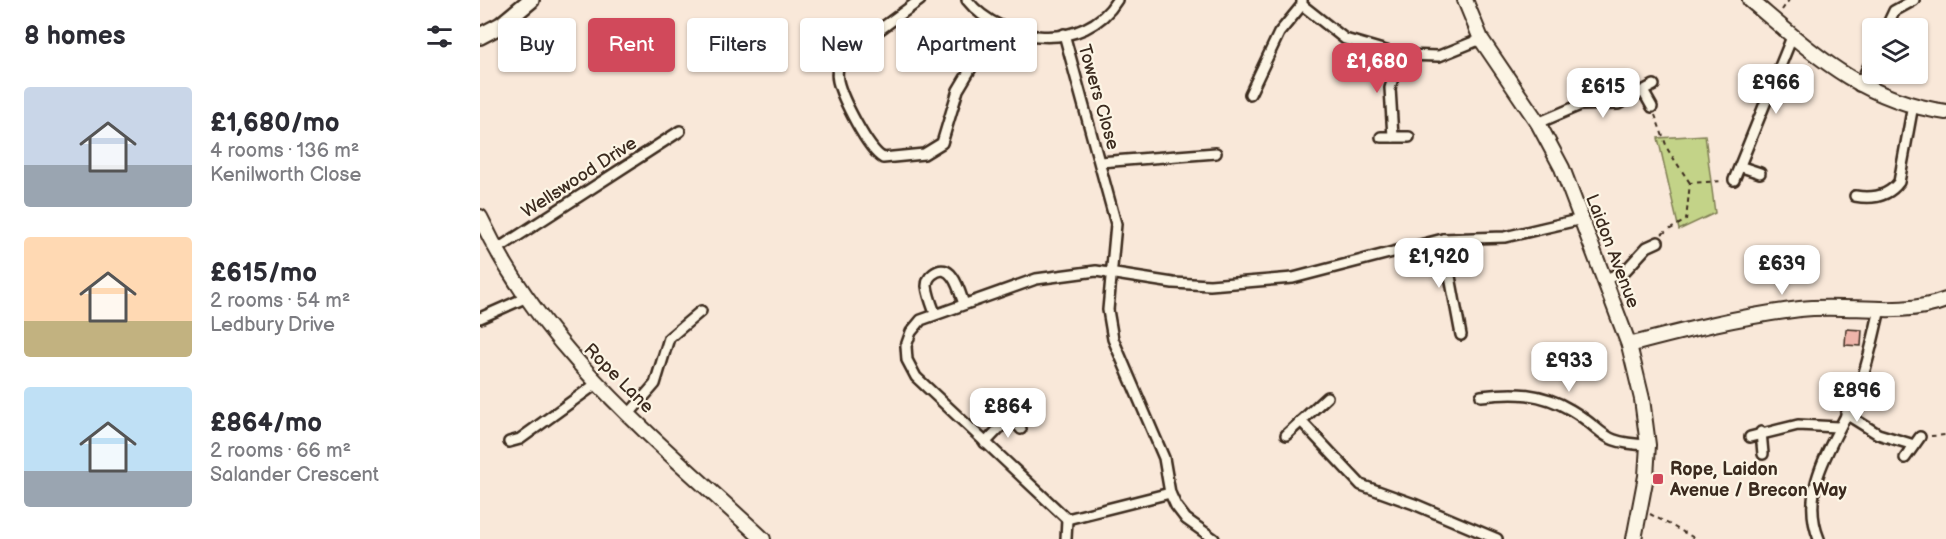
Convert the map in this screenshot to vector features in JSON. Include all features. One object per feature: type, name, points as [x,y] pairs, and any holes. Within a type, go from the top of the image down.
[{"type":"main road","points":[[480,36],[501,25],[531,0]]},
{"type":"street","points":[[896,18],[920,0]]},
{"type":"street","points":[[967,0],[986,18]]},
{"type":"street","points":[[1037,35],[1064,34],[1100,18],[1117,0]]},
{"type":"street","name":"Laidon Avenue","points":[[1465,0],[1481,39],[1538,123],[1562,168],[1606,279],[1629,345],[1642,399],[1648,445],[1646,476],[1634,539]]},
{"type":"street","points":[[1750,0],[1792,37],[1859,86],[1913,105],[1946,112]]},
{"type":"street","points":[[1891,18],[1894,11],[1914,0]]},
{"type":"street","points":[[1250,94],[1279,33],[1302,3],[1345,39],[1400,55],[1438,56],[1481,39]]},
{"type":"street","points":[[896,18],[839,62],[840,87],[872,150],[883,158],[924,154],[942,143],[958,90],[969,72]]},
{"type":"street","name":"Towers Close","points":[[1064,34],[1100,162],[1216,153]]},
{"type":"street","points":[[1734,180],[1742,167],[1792,37]]},
{"type":"street","points":[[1392,137],[1390,88],[1400,55]]},
{"type":"street","points":[[1859,86],[1862,80]]},
{"type":"street","points":[[1538,123],[1572,107],[1618,104],[1654,85]]},
{"type":"street","points":[[1643,91],[1652,107]]},
{"type":"street","points":[[1855,196],[1869,199],[1877,197],[1892,190],[1899,182],[1913,105]]},
{"type":"street","name":"Wellswood Drive","points":[[495,250],[680,131]]},
{"type":"street","points":[[1381,137],[1409,137]]},
{"type":"street","points":[[1100,162],[1116,224],[1108,310],[1113,339],[1164,458],[1170,493],[1186,519],[1214,539]]},
{"type":"street","points":[[1742,167],[1760,173]]},
{"type":"street","name":"Rope Lane","points":[[480,218],[495,250],[525,298],[596,384],[763,539]]},
{"type":"street","points":[[1066,539],[1067,519],[916,377],[909,366],[906,346],[911,332],[921,320],[1036,279],[1096,271],[1173,284],[1210,285],[1293,278],[1443,239],[1504,237],[1582,219]]},
{"type":"street","points":[[1443,239],[1461,335]]},
{"type":"street","points":[[1606,279],[1625,271],[1645,242],[1658,242]]},
{"type":"street","points":[[935,314],[927,284],[930,276],[938,271],[947,272],[954,277],[964,304]]},
{"type":"street","points":[[480,318],[525,298]]},
{"type":"street","points":[[1629,345],[1699,327],[1800,309],[1841,305],[1904,310],[1946,300]]},
{"type":"street","points":[[1819,539],[1814,521],[1813,500],[1822,464],[1838,427],[1860,386],[1880,309]]},
{"type":"street","points":[[628,415],[655,384],[669,338],[701,311]]},
{"type":"street","points":[[509,442],[520,440],[596,384]]},
{"type":"street","points":[[1481,396],[1515,392],[1537,396],[1571,410],[1609,440],[1622,444],[1648,445]]},
{"type":"street","points":[[1286,435],[1327,397]]},
{"type":"street","points":[[1003,406],[1021,429]]},
{"type":"street","points":[[1846,414],[1878,434],[1914,446]]},
{"type":"street","points":[[985,442],[1011,416]]},
{"type":"street","points":[[1301,421],[1361,485],[1497,539]]},
{"type":"street","points":[[1750,436],[1798,425],[1838,427]]},
{"type":"street","points":[[1761,432],[1763,454]]},
{"type":"street","points":[[1905,458],[1920,436]]},
{"type":"street","points":[[1067,519],[1170,493]]},
{"type":"path","points":[[1652,107],[1668,150],[1690,183],[1686,220],[1663,233],[1658,242]]},
{"type":"path","points":[[1690,183],[1734,180]]},
{"type":"path","points":[[1920,436],[1946,435]]},
{"type":"path","points":[[1640,508],[1696,539]]},
{"type":"green space","points":[[1705,135],[1715,213],[1679,230],[1658,138]]},
{"type":"building","points":[[1846,329],[1862,330],[1861,346],[1845,345]]},
{"type":"place","name":"Rope, Laidon Avenue / Brecon Way","points":[[1658,479]]}]
